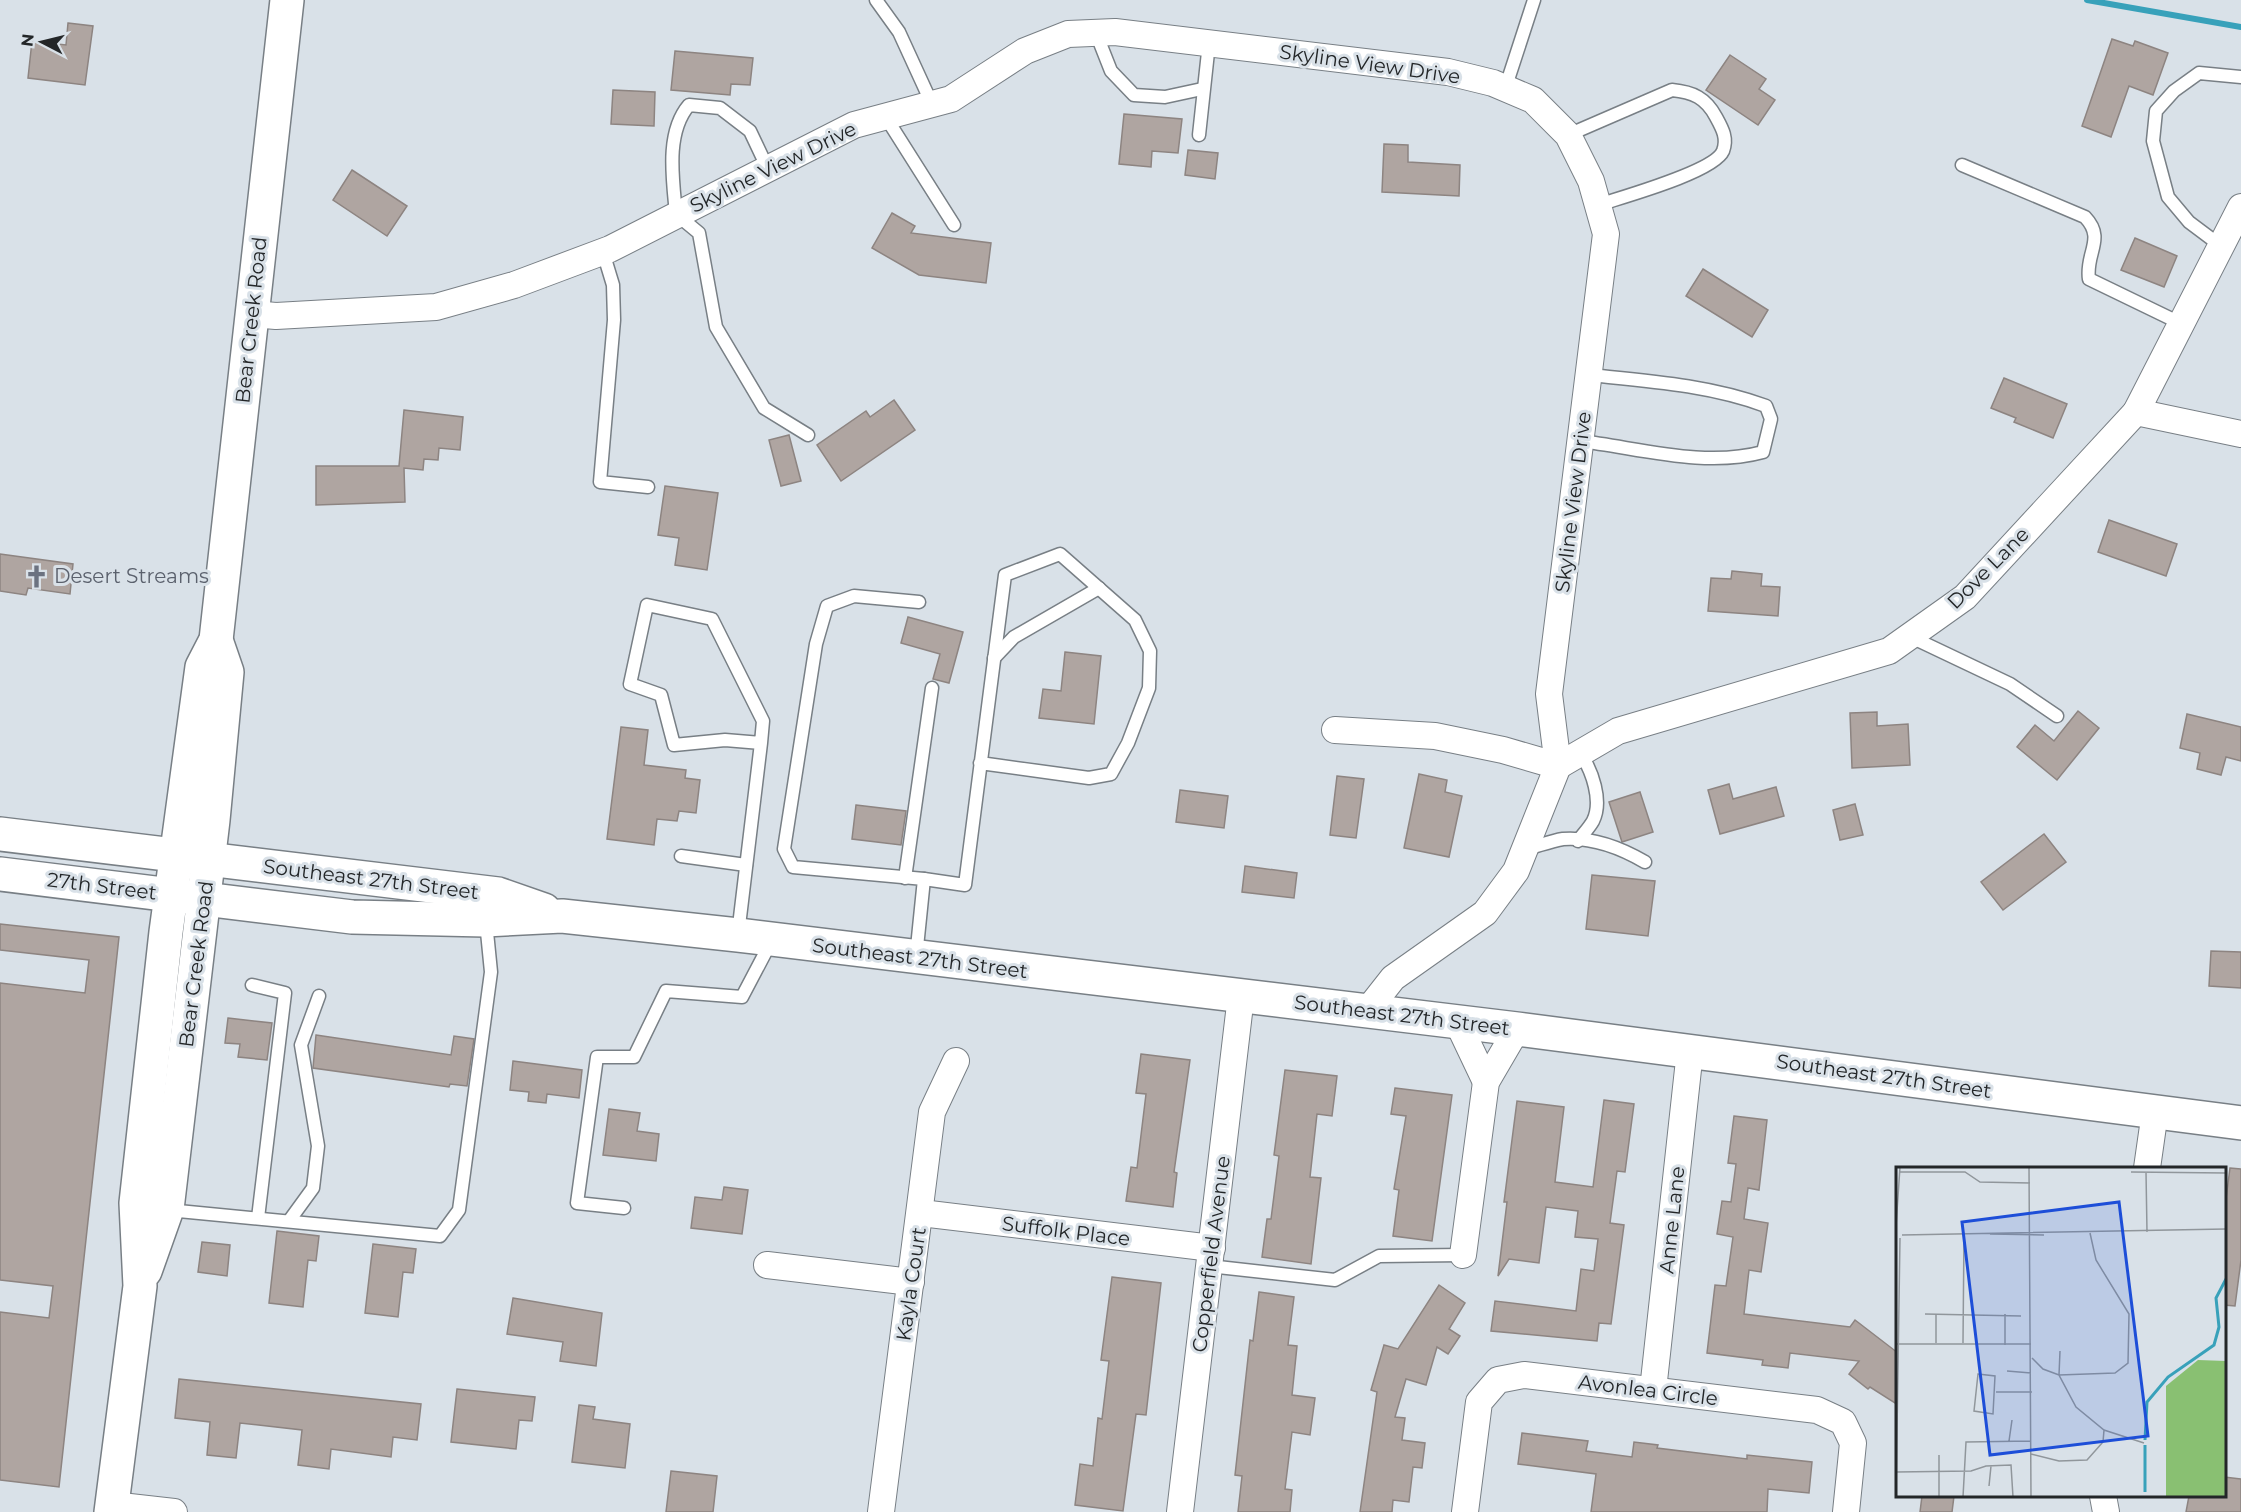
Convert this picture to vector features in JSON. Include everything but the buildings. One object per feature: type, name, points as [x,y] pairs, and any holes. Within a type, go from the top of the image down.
[{"type":"main road","name":"Bear Creek Road","points":[[112,1508],[140,1286],[136,1203],[171,894],[202,667],[216,640],[287,0]]},
{"type":"main road","name":"Bear Creek Road","points":[[140,1286],[167,1209],[204,898],[227,672],[216,640]]},
{"type":"main road","name":"27th Street","points":[[0,834],[177,855]]},
{"type":"main road","name":"Southeast 27th Street","points":[[177,855],[498,894],[562,916]]},
{"type":"main road","name":"27th Street","points":[[0,874],[204,898]]},
{"type":"main road","name":"Southeast 27th Street","points":[[204,898],[352,917],[485,920],[562,916],[738,935],[1517,1029],[2241,1123]]},
{"type":"street","name":"Skyline View Drive","points":[[252,314],[276,316],[436,307],[514,285],[603,252],[767,167],[854,125],[951,99],[1025,51],[1068,34],[1115,32],[1448,72],[1533,100],[1568,135],[1591,181],[1606,234],[1549,694],[1558,766],[1516,870],[1485,913],[1393,978],[1367,1011]]},
{"type":"street","name":"Dove Lane","points":[[1558,766],[1618,731],[1889,651],[1965,597],[2136,412],[2241,207]]},
{"type":"street","points":[[2136,412],[2241,434]]},
{"type":"street","points":[[1335,730],[1435,736],[1503,750],[1558,766]]},
{"type":"street","name":"Copperfield Avenue","points":[[1180,1512],[1241,996]]},
{"type":"street","points":[[1457,1022],[1486,1082]]},
{"type":"street","points":[[1463,1255],[1486,1082],[1517,1029]]},
{"type":"street","name":"Anne Lane","points":[[1653,1390],[1690,1051]]},
{"type":"street","name":"Kayla Court","points":[[881,1512],[921,1213],[932,1112],[956,1061]]},
{"type":"street","points":[[2147,1167],[2155,1112]]},
{"type":"street","name":"Suffolk Place","points":[[921,1213],[1211,1257]]},
{"type":"street","points":[[767,1265],[911,1282]]},
{"type":"street","name":"Avonlea Circle","points":[[1465,1512],[1479,1402],[1497,1380],[1524,1375],[1817,1410],[1843,1422],[1853,1443],[1846,1512]]},
{"type":"street","points":[[2103,1497],[2106,1512]]},
{"type":"street","points":[[112,1508],[174,1512]]},
{"type":"lane","points":[[876,0],[899,32],[932,104]]},
{"type":"lane","points":[[1505,89],[1534,0]]},
{"type":"lane","points":[[1096,33],[1111,71],[1134,95],[1165,97],[1202,89]]},
{"type":"lane","points":[[1199,135],[1202,89],[1209,43]]},
{"type":"lane","points":[[2222,246],[2189,222],[2168,197],[2153,141],[2156,111],[2174,91],[2199,73],[2241,77]]},
{"type":"lane","points":[[1568,135],[1672,90],[1690,92],[1711,108],[1725,134],[1723,152],[1713,163],[1669,182],[1598,205]]},
{"type":"lane","points":[[767,167],[750,131],[720,108],[689,105],[680,116],[671,162],[676,214],[699,232],[716,327],[764,408],[808,435]]},
{"type":"lane","points":[[885,116],[954,225]]},
{"type":"lane","points":[[1962,165],[2085,217],[2094,227],[2095,234],[2087,265],[2089,279],[2182,324]]},
{"type":"lane","points":[[603,252],[613,285],[614,320],[600,482],[648,487]]},
{"type":"lane","points":[[1580,441],[1685,455],[1742,458],[1763,452],[1771,419],[1766,406],[1748,399],[1698,387],[1588,375]]},
{"type":"lane","points":[[919,602],[854,596],[827,606],[816,644],[784,849],[793,867],[965,885],[980,763],[1005,575],[1059,554],[1135,620],[1150,651],[1149,688],[1128,743],[1111,774],[1089,778],[980,763]]},
{"type":"lane","points":[[994,658],[1014,638],[1099,588]]},
{"type":"lane","points":[[738,935],[761,743],[763,721],[712,619],[647,605],[630,684],[661,695],[674,745],[726,740],[761,743]]},
{"type":"lane","points":[[1910,636],[2010,684],[2057,717]]},
{"type":"lane","points":[[905,878],[932,688]]},
{"type":"lane","points":[[1578,841],[1594,820],[1596,796],[1590,768],[1580,753]]},
{"type":"lane","points":[[1525,850],[1563,839],[1608,845],[1628,852],[1645,862]]},
{"type":"lane","points":[[681,856],[746,865]]},
{"type":"lane","points":[[916,958],[924,879]]},
{"type":"lane","points":[[167,1209],[440,1236],[459,1210],[491,972],[485,920]]},
{"type":"lane","points":[[624,1208],[577,1203],[597,1057],[634,1057],[666,991],[742,997],[772,939]]},
{"type":"lane","points":[[252,986],[285,993],[258,1218]]},
{"type":"lane","points":[[289,1221],[313,1188],[318,1146],[301,1045],[319,996]]},
{"type":"lane","name":"Suffolk Place","points":[[1211,1257],[1335,1280],[1379,1256],[1463,1255]]},
{"type":"waterway","points":[[2087,0],[2241,27]]},
{"type":"place","name":"Desert Streams","points":[[36,576]]}]
